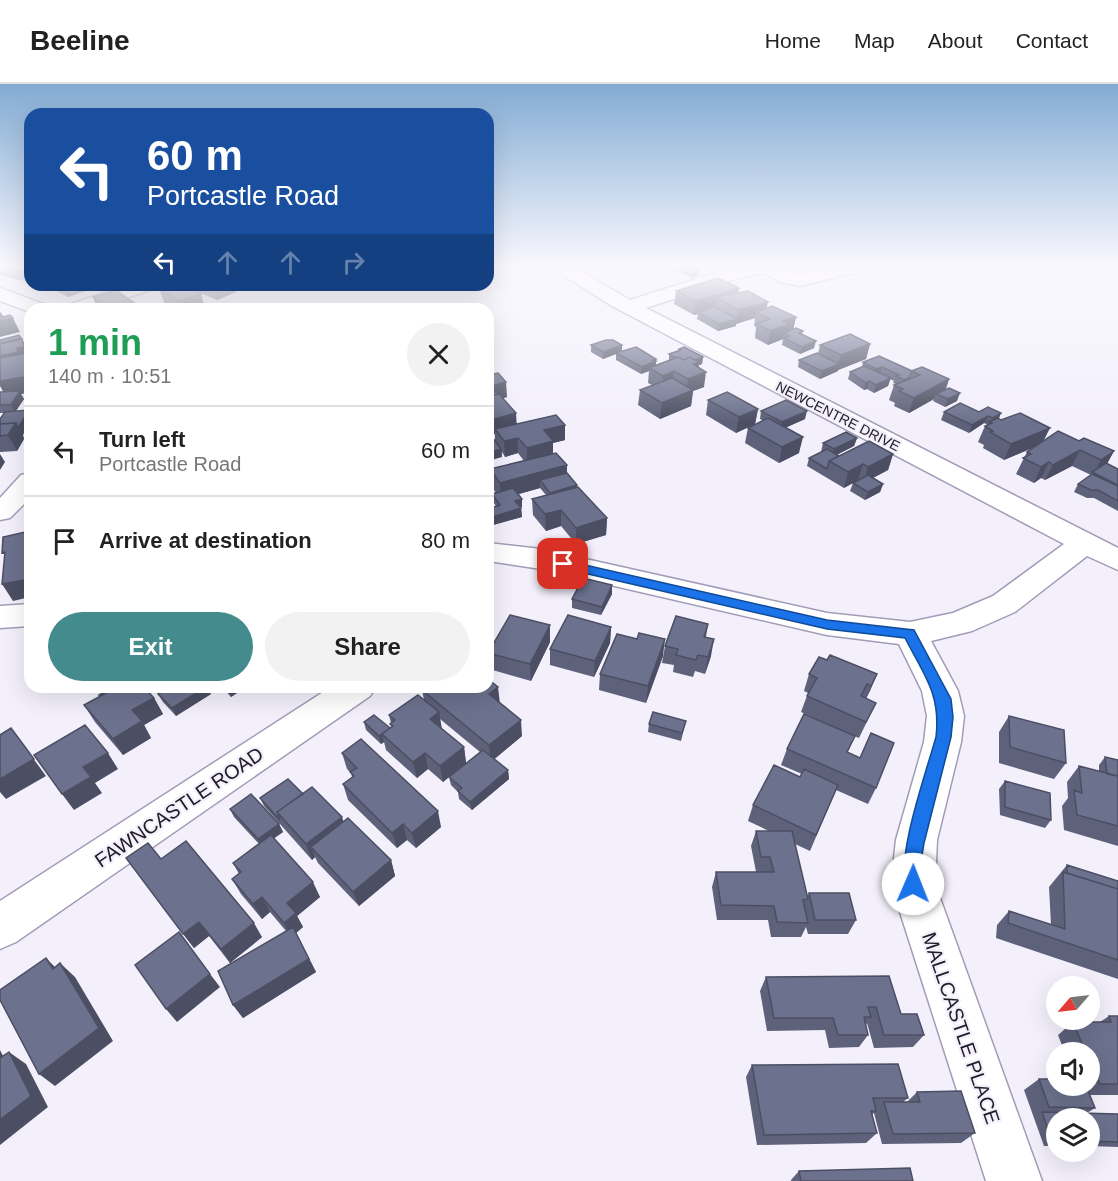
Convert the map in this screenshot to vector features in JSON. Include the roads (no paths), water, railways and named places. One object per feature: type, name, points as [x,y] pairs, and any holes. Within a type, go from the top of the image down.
[{"type":"street","name":"NEWCENTRE DRIVE","points":[[651,319],[1118,560]]},
{"type":"street","points":[[0,512],[24,488]]},
{"type":"street","points":[[494,553],[541,559],[827,624],[910,634],[960,623],[1004,604],[1085,543]]},
{"type":"street","points":[[0,617],[24,615]]},
{"type":"street","name":"MALLCASTLE PLACE","points":[[910,634],[944,699],[946,717],[944,737],[912,862],[913,884],[1014,1181]]},
{"type":"street","name":"FAWNCASTLE ROAD","points":[[0,927],[348,693]]}]
